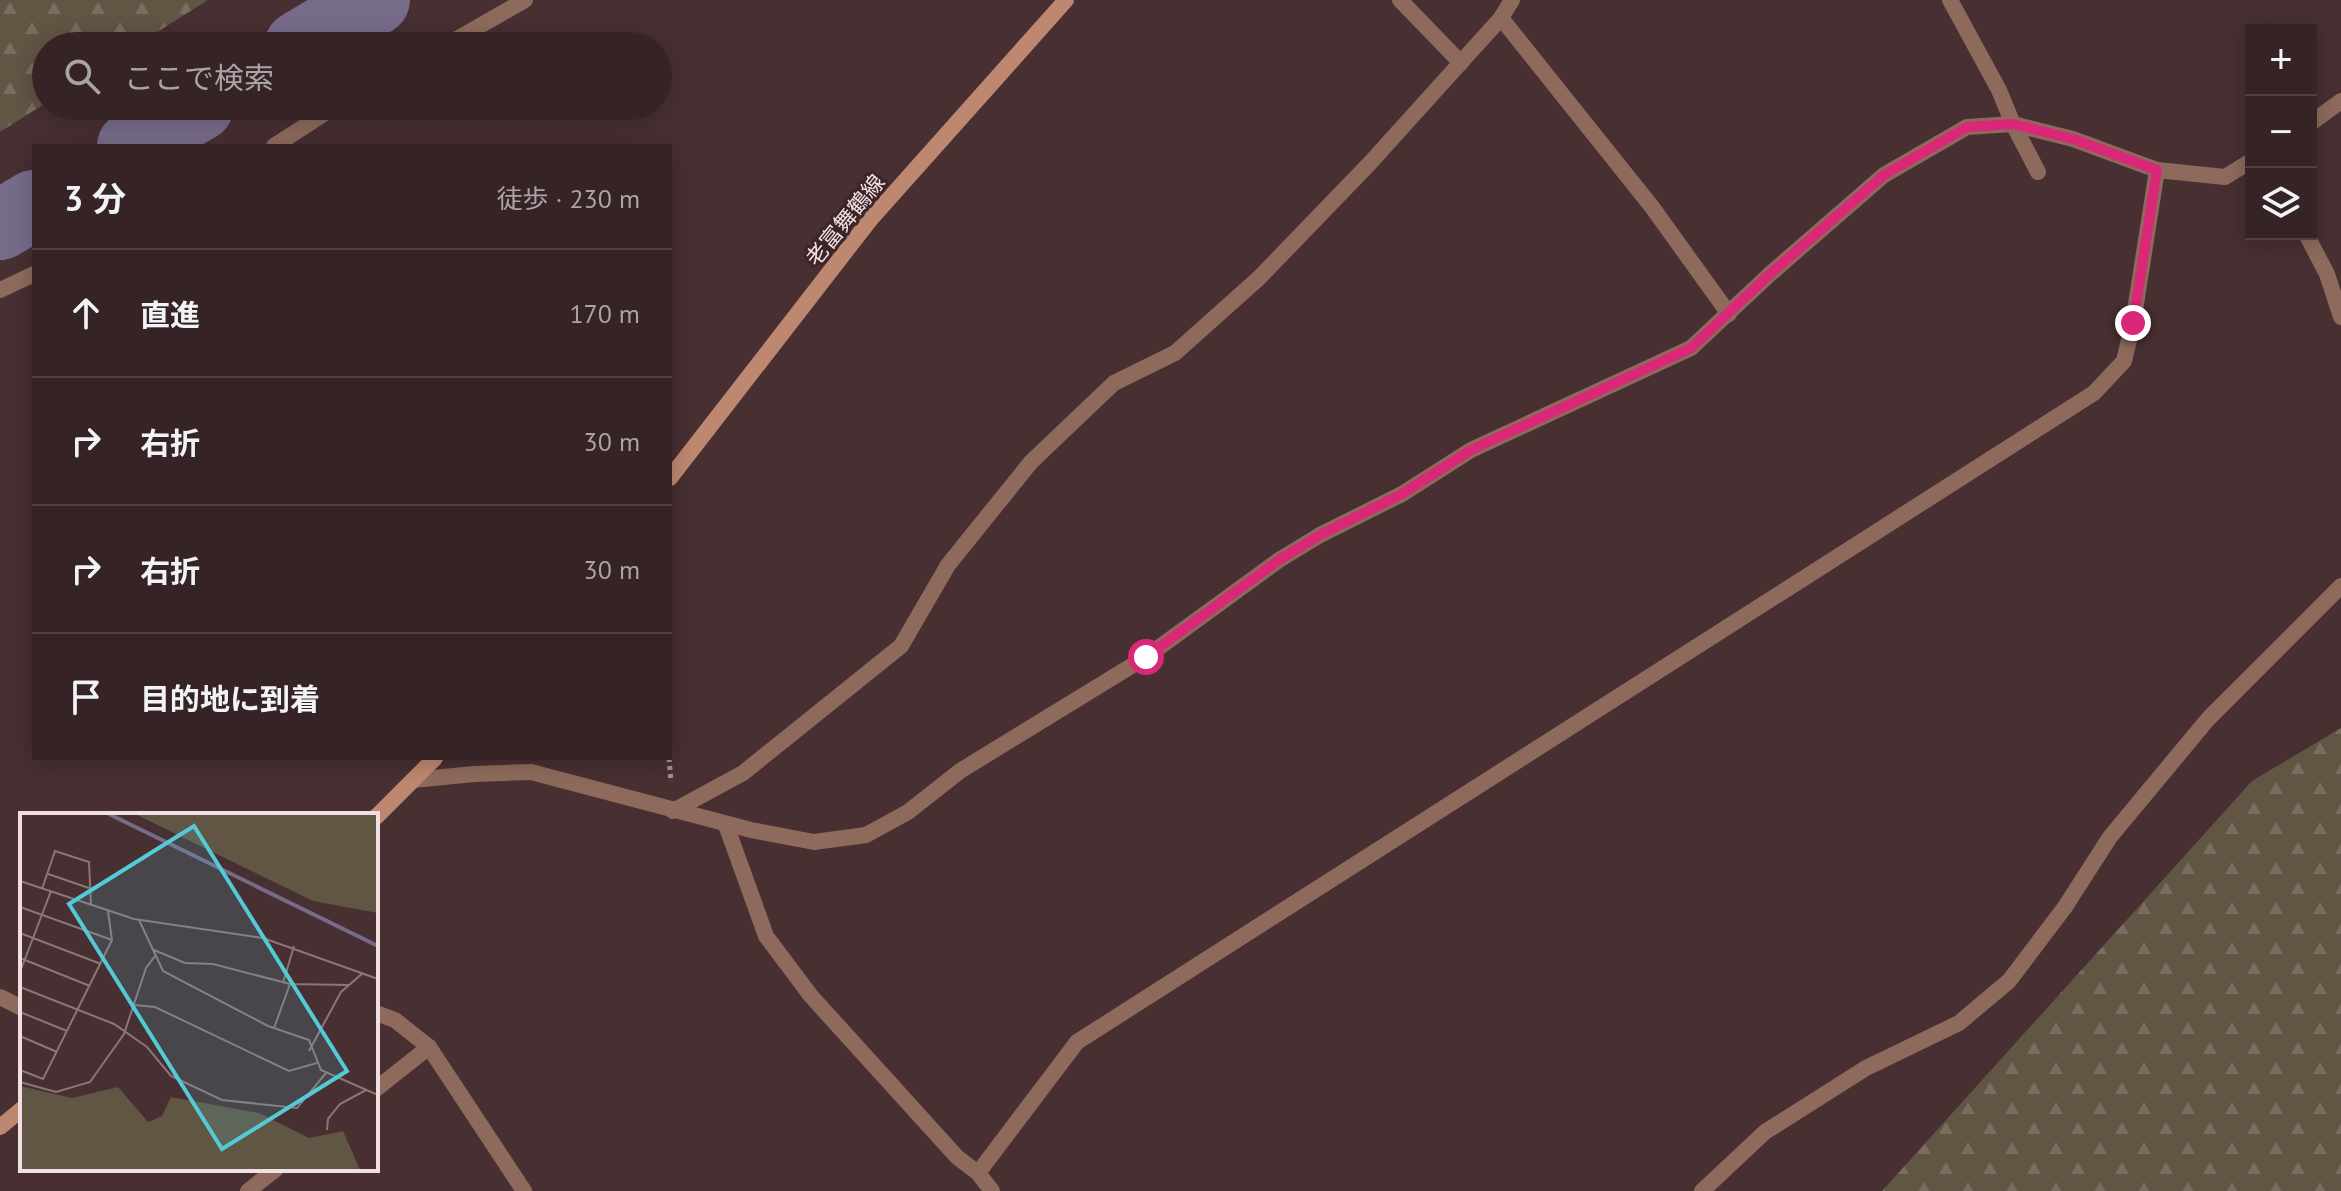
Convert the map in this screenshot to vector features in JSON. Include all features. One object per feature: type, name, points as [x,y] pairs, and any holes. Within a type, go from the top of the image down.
[{"type":"main road","name":"老富舞鶴線","points":[[672,475],[870,220],[1066,0]]},
{"type":"main road","points":[[378,815],[433,760]]},
{"type":"main road","points":[[0,1127],[20,1111]]},
{"type":"street","points":[[469,32],[525,0]]},
{"type":"street","points":[[1400,0],[1461,63]]},
{"type":"street","points":[[673,811],[743,773],[901,646],[948,565],[1031,462],[1114,383],[1175,353],[1259,278],[1370,163],[1501,18],[1512,0]]},
{"type":"street","points":[[1950,0],[1999,90],[2038,172]]},
{"type":"street","points":[[1501,18],[1652,207],[1729,314]]},
{"type":"street","points":[[2317,119],[2341,101]]},
{"type":"street","points":[[277,144],[314,120]]},
{"type":"street","points":[[413,780],[531,772],[726,825],[814,842],[866,835],[908,812],[960,771],[1146,657],[1320,535],[1402,494],[1471,450],[1691,348],[1884,175],[1967,127],[2013,124],[2073,139],[2157,170],[2225,177],[2245,165]]},
{"type":"street","points":[[978,1173],[1077,1042],[2094,393],[2124,361],[2157,170]]},
{"type":"street","points":[[2309,240],[2327,274],[2341,317]]},
{"type":"street","points":[[0,290],[32,275]]},
{"type":"street","points":[[1702,1191],[1765,1132],[1866,1068],[1959,1023],[2009,981],[2065,907],[2110,837],[2208,719],[2341,586]]},
{"type":"street","points":[[726,825],[766,936],[811,996],[957,1157],[978,1173],[992,1191]]},
{"type":"street","points":[[0,997],[20,1007]]},
{"type":"street","points":[[378,1014],[395,1020],[429,1047],[524,1191]]},
{"type":"street","points":[[378,1087],[429,1047]]},
{"type":"street","points":[[248,1191],[273,1171]]},
{"type":"green space","points":[[0,0],[208,0],[157,32],[32,32],[32,112],[0,132]]},
{"type":"green space","points":[[2341,728],[2341,1191],[1882,1191],[2252,781]]},
{"type":"waterway","points":[[322,32],[375,0]]},
{"type":"waterway","points":[[135,144],[176,120]]},
{"type":"waterway","points":[[0,225],[32,206]]},
{"type":"route","points":[[1146,657],[1279,560],[1320,535],[1402,494],[1471,450],[1691,348],[1884,175],[1967,127],[2013,124],[2073,139],[2157,170],[2133,323]]}]
